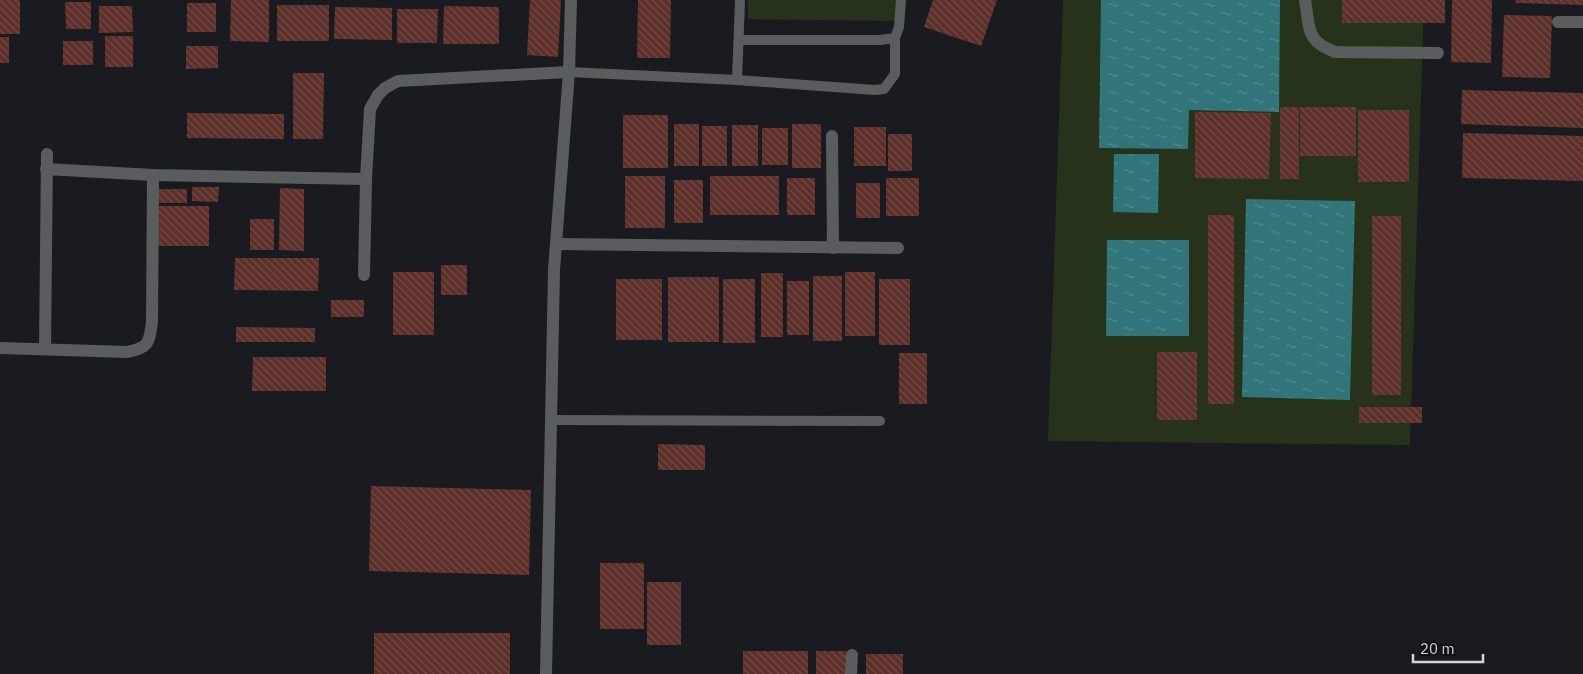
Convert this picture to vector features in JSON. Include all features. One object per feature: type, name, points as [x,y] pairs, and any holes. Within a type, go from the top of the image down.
[{"type":"street","points":[[546,674],[554,270],[569,72],[571,0]]},
{"type":"street","points":[[1304,0],[1311,37],[1322,47],[1335,52],[1438,53]]},
{"type":"street","points":[[1558,22],[1583,22]]},
{"type":"street","points":[[364,275],[370,109],[378,94],[398,81],[569,72]]},
{"type":"street","points":[[832,136],[832,248]]},
{"type":"street","points":[[45,349],[47,154]]},
{"type":"street","points":[[46,169],[153,175],[366,179]]},
{"type":"street","points":[[0,348],[127,352],[142,349],[150,341],[152,322],[153,175]]},
{"type":"street","points":[[557,244],[898,248]]},
{"type":"street","points":[[851,674],[852,655]]},
{"type":"lane","points":[[737,80],[740,0]]},
{"type":"lane","points":[[569,72],[884,89],[895,74],[895,38],[899,27],[901,0]]},
{"type":"lane","points":[[738,40],[880,40],[895,38]]},
{"type":"lane","points":[[550,420],[880,421]]},
{"type":"green space","points":[[748,0],[897,0],[897,21],[748,19]]},
{"type":"green space","points":[[1063,0],[1424,0],[1410,445],[1048,441]]},
{"type":"water","points":[[1101,0],[1280,0],[1279,112],[1189,110],[1188,149],[1099,148]]},
{"type":"water","points":[[1114,154],[1159,154],[1158,213],[1113,212]]},
{"type":"water","points":[[1246,199],[1355,201],[1350,400],[1242,397]]},
{"type":"water","points":[[1107,240],[1189,240],[1189,336],[1106,336]]},
{"type":"building","points":[[0,0],[20,0],[20,34],[0,34]]},
{"type":"building","points":[[231,0],[269,0],[269,42],[230,41]]},
{"type":"building","points":[[530,0],[561,0],[558,57],[527,55]]},
{"type":"building","points":[[638,0],[671,0],[670,58],[637,58]]},
{"type":"building","points":[[933,0],[997,0],[981,46],[924,27]]},
{"type":"building","points":[[1342,0],[1445,0],[1445,23],[1342,23]]},
{"type":"building","points":[[1452,0],[1492,0],[1491,63],[1451,62]]},
{"type":"building","points":[[1516,0],[1583,0],[1583,5],[1516,3]]},
{"type":"building","points":[[65,2],[91,2],[91,29],[66,29]]},
{"type":"building","points":[[187,3],[216,3],[216,32],[187,32]]},
{"type":"building","points":[[277,5],[329,5],[329,41],[277,41]]},
{"type":"building","points":[[99,6],[132,6],[133,32],[99,33]]},
{"type":"building","points":[[444,6],[499,7],[499,44],[443,44]]},
{"type":"building","points":[[335,7],[392,8],[392,40],[334,39]]},
{"type":"building","points":[[397,9],[438,9],[437,43],[397,43]]},
{"type":"building","points":[[1504,15],[1552,16],[1550,78],[1502,77]]},
{"type":"building","points":[[105,36],[133,36],[133,67],[105,67]]},
{"type":"building","points":[[0,37],[9,37],[9,63],[0,63]]},
{"type":"building","points":[[63,41],[93,41],[93,65],[63,65]]},
{"type":"building","points":[[186,46],[218,46],[218,68],[186,69]]},
{"type":"building","points":[[293,73],[324,73],[323,139],[293,139]]},
{"type":"building","points":[[1462,90],[1583,93],[1583,128],[1461,124]]},
{"type":"building","points":[[1280,107],[1299,107],[1299,179],[1280,179]]},
{"type":"building","points":[[1300,107],[1356,107],[1356,156],[1300,156]]},
{"type":"building","points":[[1358,110],[1409,110],[1409,182],[1358,182]]},
{"type":"building","points":[[1195,112],[1271,113],[1269,179],[1195,178]]},
{"type":"building","points":[[187,113],[284,114],[284,139],[187,138]]},
{"type":"building","points":[[623,115],[668,115],[668,168],[623,168]]},
{"type":"building","points":[[674,124],[699,124],[699,166],[674,166]]},
{"type":"building","points":[[792,124],[821,124],[821,168],[792,168]]},
{"type":"building","points":[[732,125],[758,125],[758,166],[732,166]]},
{"type":"building","points":[[702,126],[727,126],[727,166],[702,166]]},
{"type":"building","points":[[854,127],[886,127],[886,166],[854,166]]},
{"type":"building","points":[[762,128],[788,128],[788,165],[762,165]]},
{"type":"building","points":[[1463,133],[1583,136],[1583,181],[1462,178]]},
{"type":"building","points":[[888,134],[912,134],[912,171],[888,171]]},
{"type":"building","points":[[625,176],[665,176],[665,228],[625,228]]},
{"type":"building","points":[[710,176],[779,176],[779,215],[710,215]]},
{"type":"building","points":[[787,178],[815,178],[815,215],[787,215]]},
{"type":"building","points":[[886,178],[919,178],[919,216],[886,216]]},
{"type":"building","points":[[674,180],[703,180],[703,223],[674,223]]},
{"type":"building","points":[[856,183],[880,183],[880,218],[856,218]]},
{"type":"building","points":[[192,187],[219,187],[218,202],[192,201]]},
{"type":"building","points":[[280,188],[304,189],[304,251],[279,250]]},
{"type":"building","points":[[157,189],[187,189],[187,203],[157,203]]},
{"type":"building","points":[[153,206],[209,206],[209,246],[153,246]]},
{"type":"building","points":[[1208,215],[1234,215],[1234,404],[1208,404]]},
{"type":"building","points":[[1372,216],[1401,216],[1401,395],[1372,395]]},
{"type":"building","points":[[250,219],[274,219],[274,250],[250,250]]},
{"type":"building","points":[[235,258],[319,258],[318,291],[234,290]]},
{"type":"building","points":[[441,265],[467,265],[467,295],[441,295]]},
{"type":"building","points":[[393,272],[434,272],[434,335],[393,335]]},
{"type":"building","points":[[845,272],[875,272],[875,336],[845,336]]},
{"type":"building","points":[[761,273],[783,273],[783,337],[761,337]]},
{"type":"building","points":[[813,276],[842,276],[842,341],[813,341]]},
{"type":"building","points":[[668,277],[719,277],[719,342],[668,342]]},
{"type":"building","points":[[616,279],[662,279],[662,340],[616,340]]},
{"type":"building","points":[[723,279],[755,279],[755,343],[723,343]]},
{"type":"building","points":[[879,279],[910,279],[910,345],[879,345]]},
{"type":"building","points":[[787,281],[809,281],[809,335],[787,335]]},
{"type":"building","points":[[331,300],[364,300],[364,317],[331,317]]},
{"type":"building","points":[[236,327],[315,328],[315,342],[236,342]]},
{"type":"building","points":[[1157,352],[1197,352],[1197,420],[1157,420]]},
{"type":"building","points":[[899,353],[927,353],[927,404],[899,404]]},
{"type":"building","points":[[253,357],[326,357],[326,391],[252,391]]},
{"type":"building","points":[[1359,407],[1422,407],[1422,423],[1359,423]]},
{"type":"building","points":[[658,444],[705,445],[705,470],[658,470]]},
{"type":"building","points":[[371,486],[531,490],[529,575],[369,571]]},
{"type":"building","points":[[600,563],[644,563],[644,629],[600,629]]},
{"type":"building","points":[[647,582],[681,582],[681,645],[647,645]]},
{"type":"building","points":[[374,633],[510,633],[510,674],[374,674]]},
{"type":"building","points":[[743,651],[808,651],[808,674],[743,674]]},
{"type":"building","points":[[816,651],[846,651],[846,674],[816,674]]},
{"type":"building","points":[[866,654],[903,654],[903,674],[866,674]]}]
